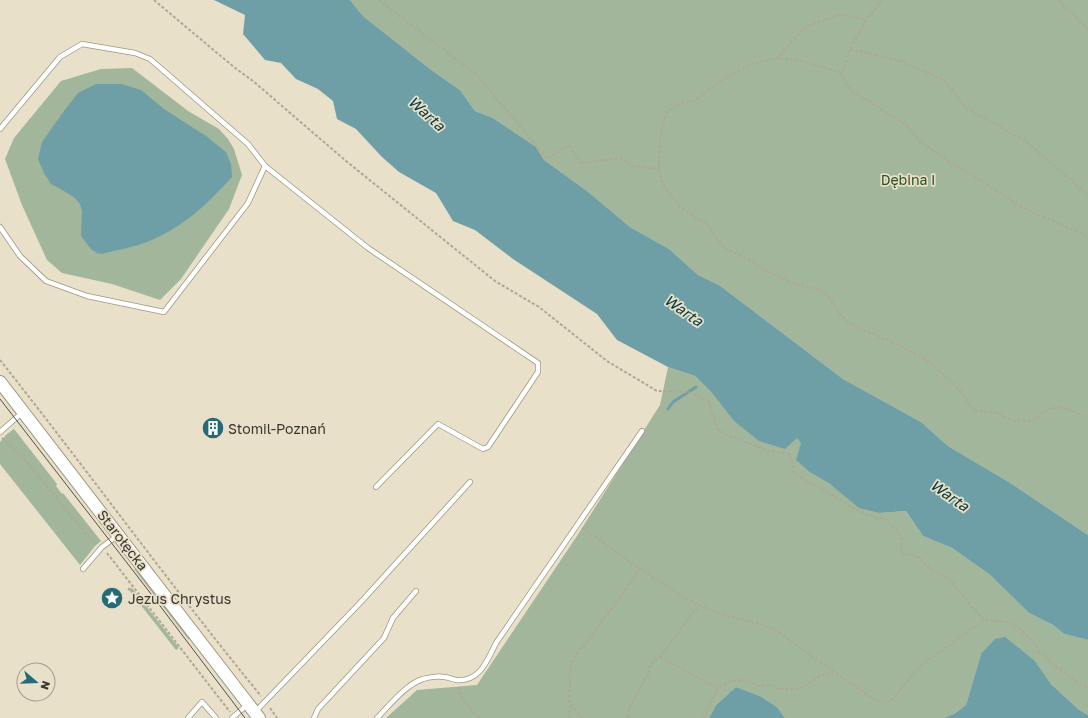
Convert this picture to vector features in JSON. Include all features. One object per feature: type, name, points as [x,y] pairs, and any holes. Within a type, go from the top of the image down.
[{"type":"street","name":"Starołęcka","points":[[0,382],[254,711]]},
{"type":"lane","points":[[0,129],[60,57],[82,44],[135,53],[150,59],[248,144],[265,166],[368,248],[538,364],[538,372],[488,447],[483,448],[438,424],[376,487]]},
{"type":"lane","points":[[0,227],[20,256],[46,282],[87,296],[164,312],[248,203],[265,166]]},
{"type":"lane","points":[[1,430],[23,412]]},
{"type":"lane","points":[[376,718],[406,688],[422,679],[443,676],[456,680],[471,678],[479,672],[486,663],[496,643],[642,431]]},
{"type":"lane","points":[[232,717],[254,711],[265,701],[360,603],[470,482]]},
{"type":"lane","points":[[83,569],[102,547],[119,535]]},
{"type":"lane","points":[[314,718],[318,709],[384,638],[393,618],[416,592]]},
{"type":"lane","points":[[188,718],[202,702],[216,718]]},
{"type":"path","points":[[154,0],[235,68],[253,81],[346,161],[489,277],[539,307],[607,361],[657,391],[689,392],[708,401],[718,430],[769,451],[790,454],[795,474],[861,512],[887,520],[899,533],[901,539],[901,551],[905,554],[918,557],[929,568],[952,582],[984,620]]},
{"type":"path","points":[[378,0],[477,75],[547,159],[569,145],[580,163],[620,158],[633,166],[659,169]]},
{"type":"path","points":[[882,0],[866,20],[850,49],[842,73],[845,82],[852,91],[906,125],[921,142],[953,164],[1025,209],[1081,233],[1088,238]]},
{"type":"path","points":[[1058,0],[1088,29]]},
{"type":"path","points":[[777,58],[804,27],[841,14],[866,20]]},
{"type":"path","points":[[850,49],[900,61],[944,80],[966,108],[1028,143],[1088,195]]},
{"type":"path","points":[[842,73],[802,61],[777,58],[749,65],[719,82],[695,100],[683,103],[667,111],[660,136],[659,169],[663,185],[680,207],[709,226],[725,248],[750,260],[764,270],[796,284],[820,290],[831,298],[839,314],[852,325],[899,345],[928,362],[956,386],[970,407],[977,411],[996,413],[1012,420],[1032,421],[1046,410],[1058,407],[1070,410],[1088,418]]},
{"type":"path","points":[[0,360],[277,718]]},
{"type":"path","points":[[0,437],[22,456],[94,544],[102,547],[232,717]]},
{"type":"path","points":[[578,525],[683,597],[726,616],[762,624],[775,630],[876,701],[885,703],[892,700],[920,666],[984,620],[1006,622],[1018,627],[1037,646],[1039,652],[1045,654],[1058,669],[1064,671],[1070,677],[1088,688]]},
{"type":"path","points":[[569,718],[571,706],[569,696],[569,679],[571,664],[577,652],[586,643],[613,607],[640,568]]},
{"type":"path","points":[[128,590],[132,586]]},
{"type":"path","points":[[628,718],[630,706],[649,673],[648,669],[654,660],[660,657],[694,611],[701,606]]},
{"type":"path","points":[[660,657],[717,688]]},
{"type":"path","points":[[704,718],[717,688],[732,681],[745,680],[758,686],[770,685],[779,690],[799,689],[818,677],[833,672]]},
{"type":"path","points":[[456,680],[460,698],[480,718]]},
{"type":"path","points":[[571,706],[582,718]]},
{"type":"green space","name":"Dębina I","points":[[350,0],[1088,0],[1088,535],[1012,484],[948,446],[921,422],[843,379],[719,285],[698,275],[669,249],[630,227],[587,191],[544,160],[536,147],[493,118],[475,111],[460,90],[430,69],[363,16]]},
{"type":"green space","points":[[132,68],[188,111],[219,129],[234,149],[242,175],[229,209],[181,279],[160,300],[112,284],[62,273],[47,260],[22,205],[5,159],[14,138],[61,81],[101,69]]},
{"type":"green space","points":[[668,367],[695,376],[712,393],[733,420],[797,438],[801,442],[811,473],[880,513],[906,511],[923,536],[952,548],[989,574],[1029,613],[1053,625],[1064,634],[1088,640],[1088,715],[1078,709],[1051,684],[1035,661],[981,654],[966,705],[954,714],[943,718],[785,718],[777,707],[760,696],[736,687],[716,705],[709,718],[386,718],[417,690],[477,685],[577,536],[660,405]]},
{"type":"green space","points":[[14,429],[57,484],[56,486],[62,494],[63,493],[101,541],[95,546],[80,565],[0,464],[0,442]]},
{"type":"green space","points":[[134,569],[137,569],[189,637],[189,640]]},
{"type":"green space","points":[[132,588],[179,648],[176,650],[129,590]]},
{"type":"water","name":"Warta","points":[[214,0],[350,0],[363,16],[430,69],[460,90],[475,111],[493,118],[536,147],[544,160],[587,191],[630,227],[669,249],[698,275],[719,285],[843,379],[921,422],[948,446],[1012,484],[1088,535],[1088,640],[1064,634],[1053,625],[1029,613],[989,574],[952,548],[923,536],[906,511],[880,513],[859,508],[830,484],[811,473],[796,460],[801,443],[797,438],[785,449],[759,441],[733,420],[712,393],[695,376],[668,367],[617,340],[597,314],[513,259],[475,230],[453,221],[436,193],[399,172],[382,157],[356,129],[337,119],[333,101],[318,89],[296,79],[281,63],[265,60],[243,34],[245,15]]},
{"type":"water","points":[[96,84],[121,84],[141,90],[164,109],[206,136],[226,152],[231,164],[232,177],[203,207],[181,224],[157,238],[139,245],[102,254],[91,249],[81,236],[82,211],[80,204],[75,198],[51,184],[38,159],[42,142],[64,111],[78,93]]},
{"type":"water","points":[[1005,637],[1035,661],[1051,684],[1078,709],[1088,715],[1088,718],[943,718],[954,714],[966,705],[981,654],[995,639]]},
{"type":"water","points":[[736,687],[760,696],[777,707],[785,718],[709,718],[716,705]]},
{"type":"waterway","points":[[668,409],[673,402],[696,387]]},
{"type":"tram line","points":[[0,399],[245,718]]},
{"type":"place","name":"Stomil-Poznań","points":[[213,428]]},
{"type":"place","name":"Jezus Chrystus","points":[[112,598]]}]
